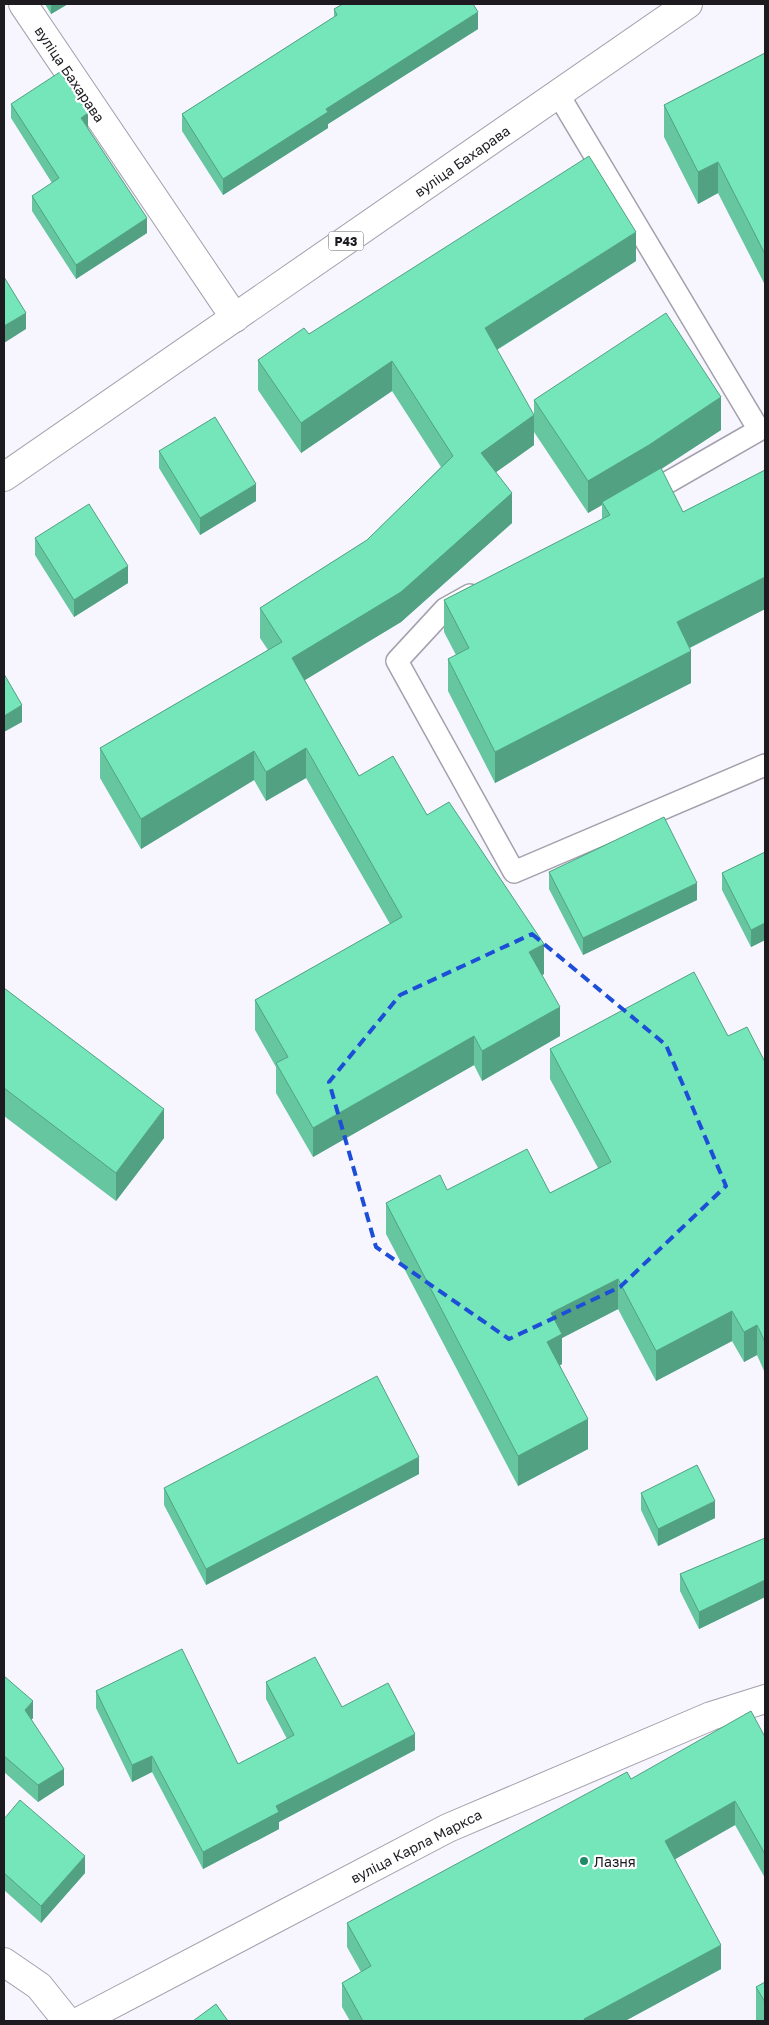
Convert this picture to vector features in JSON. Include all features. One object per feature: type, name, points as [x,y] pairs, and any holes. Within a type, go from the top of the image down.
[{"type":"main road","name":"вуліца Бахарава","points":[[23,4],[236,318]]},
{"type":"main road","name":"вуліца Бахарава","points":[[4,478],[688,4]]},
{"type":"main road","name":"вуліца Карла Маркса","points":[[80,2021],[448,1828],[710,1716],[765,1699]]},
{"type":"main road","points":[[4,1962],[38,1986],[67,2021]]},
{"type":"lane","points":[[558,94],[759,430],[623,508]]},
{"type":"lane","points":[[487,585],[445,609],[397,661],[514,872],[765,764]]},
{"type":"highlighted area","points":[[532,934],[666,1045],[726,1186],[620,1287],[509,1339],[376,1247],[329,1082],[400,995]]},
{"type":"building","points":[[343,4],[473,4],[478,12],[326,109],[328,112],[223,179],[182,114],[337,15],[334,9]]},
{"type":"building","points":[[765,53],[765,254],[718,162],[698,172],[664,105]]},
{"type":"building","points":[[60,72],[88,113],[81,118],[147,218],[76,265],[32,196],[59,178],[11,104]]},
{"type":"building","points":[[589,156],[636,232],[485,328],[534,415],[481,453],[512,493],[401,592],[292,658],[359,776],[393,756],[427,815],[449,802],[544,944],[529,952],[560,1007],[482,1051],[474,1036],[313,1128],[276,1063],[288,1057],[255,1000],[402,917],[306,748],[266,772],[254,751],[141,819],[100,748],[282,642],[260,608],[367,540],[453,456],[392,361],[301,423],[258,360],[304,328],[309,334]]},
{"type":"building","points":[[4,277],[26,313],[4,326]]},
{"type":"building","points":[[666,313],[721,397],[649,445],[588,481],[534,400]]},
{"type":"building","points":[[215,417],[256,484],[200,518],[159,451]]},
{"type":"building","points":[[661,468],[683,512],[765,470],[765,577],[677,622],[691,651],[495,752],[448,659],[469,648],[444,600],[610,515],[602,502]]},
{"type":"building","points":[[89,504],[128,566],[74,600],[35,538]]},
{"type":"building","points":[[4,674],[22,705],[4,716]]},
{"type":"building","points":[[664,817],[697,883],[583,938],[549,872]]},
{"type":"building","points":[[765,852],[765,923],[751,930],[722,873]]},
{"type":"building","points":[[694,972],[728,1036],[747,1027],[765,1062],[765,1342],[757,1325],[744,1332],[732,1311],[656,1351],[618,1279],[551,1313],[562,1334],[547,1342],[588,1419],[518,1456],[386,1203],[440,1175],[447,1190],[527,1149],[550,1193],[611,1162],[550,1049]]},
{"type":"building","points":[[4,988],[164,1109],[116,1173],[4,1088]]},
{"type":"building","points":[[377,1376],[419,1457],[206,1569],[164,1488]]},
{"type":"building","points":[[697,1465],[715,1501],[658,1529],[641,1493]]},
{"type":"building","points":[[765,1538],[765,1580],[699,1612],[680,1574]]},
{"type":"building","points":[[182,1649],[238,1764],[294,1735],[266,1682],[315,1657],[342,1707],[388,1683],[415,1734],[276,1806],[279,1812],[203,1852],[152,1756],[132,1765],[96,1691]]},
{"type":"building","points":[[4,1676],[33,1701],[25,1710],[64,1769],[38,1785],[4,1756]]},
{"type":"building","name":"Лазня","points":[[751,1711],[765,1737],[765,1854],[735,1801],[665,1841],[721,1945],[584,2019],[585,2021],[363,2021],[342,1983],[371,1966],[347,1923],[627,1772],[631,1779]]},
{"type":"building","points":[[20,1800],[85,1856],[41,1906],[4,1873],[4,1819]]},
{"type":"building","points":[[765,1982],[765,2002],[756,1987]]},
{"type":"building","points":[[216,2004],[228,2021],[193,2021]]},
{"type":"place","name":"Лазня","points":[[584,1861]]}]
